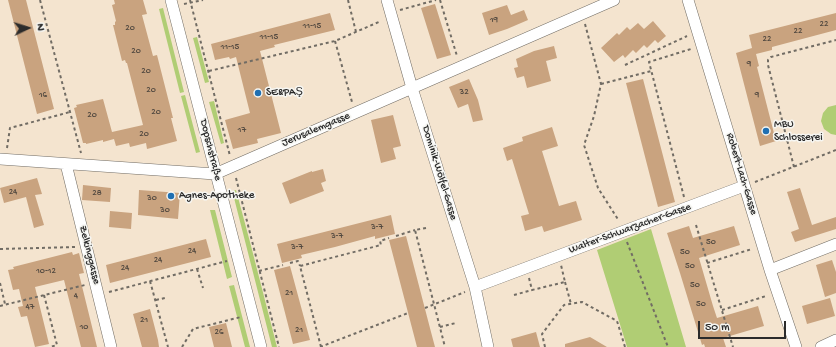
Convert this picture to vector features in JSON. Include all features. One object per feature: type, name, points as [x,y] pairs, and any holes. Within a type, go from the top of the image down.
[{"type":"street","name":"Dominik-Wölfel-Gasse","points":[[386,0],[412,88],[475,287],[488,347]]},
{"type":"street","name":"Jerusalemgasse","points":[[0,159],[215,174],[614,0]]},
{"type":"street","name":"Robert-Lach-Gasse","points":[[688,0],[770,270],[796,347]]},
{"type":"street","name":"Dopschstraße","points":[[172,4],[261,347]]},
{"type":"street","name":"Zelkinggasse","points":[[66,164],[112,347]]},
{"type":"street","name":"Walter-Schwarzacher-Gasse","points":[[475,287],[744,186]]},
{"type":"street","points":[[770,270],[836,244]]},
{"type":"street","points":[[821,347],[836,340]]},
{"type":"path","points":[[40,0],[84,165]]},
{"type":"path","points":[[172,4],[203,0]]},
{"type":"path","points":[[348,0],[356,32]]},
{"type":"path","points":[[209,71],[335,41],[391,14],[424,2],[436,0]]},
{"type":"path","points":[[440,0],[460,67]]},
{"type":"path","points":[[582,14],[601,84],[594,116],[584,145],[598,188],[620,222],[668,347]]},
{"type":"path","points":[[625,65],[697,32]]},
{"type":"path","points":[[794,167],[768,60],[771,57],[836,40]]},
{"type":"path","points":[[335,41],[355,113]]},
{"type":"path","points":[[687,208],[649,62],[702,46]]},
{"type":"path","points":[[601,84],[651,71]]},
{"type":"path","points":[[7,149],[10,128],[70,112]]},
{"type":"path","points":[[744,186],[836,150]]},
{"type":"path","points":[[696,225],[733,347]]},
{"type":"path","points":[[396,236],[426,228]]},
{"type":"path","points":[[415,230],[445,347]]},
{"type":"path","points":[[300,266],[381,245],[380,241],[389,238]]},
{"type":"path","points":[[0,249],[87,246]]},
{"type":"path","points":[[707,263],[753,249]]},
{"type":"path","points":[[99,295],[238,258]]},
{"type":"path","points":[[290,263],[298,261],[300,266],[320,347],[408,313]]},
{"type":"path","points":[[561,262],[570,304]]},
{"type":"path","points":[[259,271],[283,265]]},
{"type":"path","points":[[197,269],[203,288]]},
{"type":"path","points":[[528,275],[532,290]]},
{"type":"path","points":[[150,281],[168,347]]},
{"type":"path","points":[[0,306],[96,282]]},
{"type":"path","points":[[514,295],[565,282]]},
{"type":"path","points":[[0,283],[5,304]]},
{"type":"path","points":[[425,308],[475,287]]},
{"type":"path","points":[[44,295],[57,346],[50,347]]},
{"type":"path","points":[[722,310],[767,296]]},
{"type":"path","points":[[156,300],[164,298]]},
{"type":"path","points":[[545,347],[542,334],[564,305],[582,302],[617,321],[625,347]]},
{"type":"path","points":[[182,347],[194,329],[252,314]]},
{"type":"path","points":[[440,327],[456,323]]},
{"type":"green space","points":[[163,8],[184,92],[180,93],[159,9]]},
{"type":"green space","points":[[197,37],[209,82],[205,83],[193,38]]},
{"type":"green space","points":[[185,95],[200,152],[196,153],[181,96]]},
{"type":"green space","points":[[214,101],[224,143],[221,144],[209,102]]},
{"type":"green space","points":[[836,105],[836,135],[831,134],[824,129],[821,121],[823,113],[828,107]]},
{"type":"green space","points":[[236,190],[277,347],[272,347],[233,194],[233,191]]},
{"type":"green space","points":[[210,210],[215,210],[232,277],[227,279]]},
{"type":"green space","points":[[651,229],[686,347],[627,347],[597,250]]},
{"type":"green space","points":[[234,285],[250,347],[245,347],[229,286]]},
{"type":"building","points":[[8,0],[26,0],[54,109],[37,114]]},
{"type":"building","points":[[114,0],[143,0],[147,14],[142,15],[153,56],[157,55],[173,118],[171,118],[177,141],[147,149],[146,143],[130,147],[129,143],[116,146],[114,139],[103,142],[103,140],[86,144],[83,143],[74,108],[77,107],[76,105],[103,99],[112,132],[143,125],[127,63],[125,60],[122,61],[113,25],[115,25],[116,21],[112,5],[115,4]]},
{"type":"building","points":[[435,4],[451,55],[437,59],[421,8]]},
{"type":"building","points":[[507,5],[511,15],[524,10],[528,20],[489,35],[482,13]]},
{"type":"building","points":[[330,13],[335,30],[274,45],[275,47],[260,51],[281,133],[257,139],[258,143],[233,149],[225,120],[250,113],[236,57],[215,60],[211,44]]},
{"type":"building","points":[[836,13],[836,30],[772,47],[772,50],[756,54],[759,66],[757,67],[776,141],[760,146],[736,53],[752,48],[749,35]]},
{"type":"building","points":[[653,21],[666,36],[658,43],[655,40],[647,48],[644,45],[636,53],[633,50],[625,58],[623,55],[614,62],[601,48],[617,33],[619,35],[627,27],[630,30],[638,23],[644,29]]},
{"type":"building","points":[[554,46],[557,58],[546,61],[551,81],[527,88],[524,76],[517,78],[514,68],[518,67],[516,59],[534,51]]},
{"type":"building","points":[[469,79],[478,100],[483,120],[473,122],[468,104],[458,108],[449,87]]},
{"type":"building","points":[[643,79],[675,202],[658,207],[626,83]]},
{"type":"building","points":[[393,115],[401,146],[393,148],[396,159],[381,163],[371,120]]},
{"type":"building","points":[[552,127],[558,146],[542,151],[559,206],[576,201],[582,220],[544,232],[542,226],[525,231],[521,216],[529,214],[512,159],[507,161],[503,148],[523,141],[522,137]]},
{"type":"building","points":[[323,169],[326,181],[321,183],[324,191],[290,204],[282,183],[312,171]]},
{"type":"building","points":[[37,178],[42,194],[35,195],[44,225],[34,228],[26,197],[4,203],[0,188]]},
{"type":"building","points":[[83,185],[111,188],[110,202],[82,200]]},
{"type":"building","points":[[800,188],[812,225],[836,217],[836,229],[795,242],[791,232],[799,229],[787,192]]},
{"type":"building","points":[[139,190],[180,193],[178,219],[138,215]]},
{"type":"building","points":[[110,211],[132,213],[131,229],[109,227]]},
{"type":"building","points":[[391,215],[395,234],[375,239],[375,236],[301,255],[302,258],[282,263],[277,244]]},
{"type":"building","points":[[689,226],[693,238],[734,226],[740,245],[699,258],[717,318],[758,306],[764,326],[723,338],[726,347],[705,347],[704,344],[702,345],[667,233]]},
{"type":"building","points":[[406,236],[435,347],[417,347],[389,240]]},
{"type":"building","points":[[206,239],[211,257],[110,283],[106,265]]},
{"type":"building","points":[[72,252],[73,255],[79,253],[84,273],[79,274],[97,347],[81,347],[64,280],[35,287],[49,344],[35,347],[27,316],[21,317],[18,307],[23,306],[19,289],[13,290],[8,270],[14,269],[13,267]]},
{"type":"building","points":[[832,260],[836,272],[836,293],[825,297],[816,265]]},
{"type":"building","points":[[290,266],[310,340],[293,344],[274,270]]},
{"type":"building","points":[[830,298],[835,316],[807,324],[802,306]]},
{"type":"building","points":[[150,309],[159,347],[142,347],[133,314]]},
{"type":"building","points":[[226,323],[232,347],[214,347],[209,327]]},
{"type":"building","points":[[536,332],[540,347],[513,347],[511,339]]},
{"type":"building","points":[[590,337],[607,347],[565,347],[565,344]]},
{"type":"place","name":"SE&PAŞ","points":[[258,93]]},
{"type":"place","name":"MBU Schlosserei","points":[[766,131]]},
{"type":"place","name":"Agnes-Apotheke","points":[[171,196]]}]
